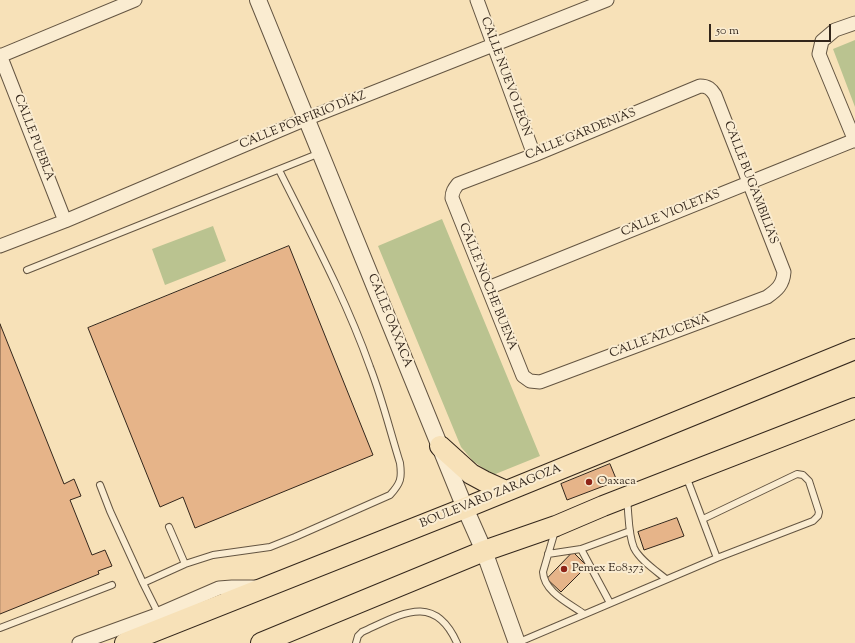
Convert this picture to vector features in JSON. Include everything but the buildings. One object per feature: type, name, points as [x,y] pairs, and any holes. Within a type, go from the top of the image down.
[{"type":"main road","name":"BOULEVARD ZARAGOZA","points":[[126,643],[162,620],[267,586],[465,508],[855,349]]},
{"type":"main road","points":[[261,643],[484,551],[556,526],[855,408]]},
{"type":"main road","points":[[440,446],[471,474],[484,482],[506,491]]},
{"type":"street","points":[[0,56],[135,0]]},
{"type":"street","name":"CALLE OAXACA","points":[[258,0],[465,508],[484,551],[517,643]]},
{"type":"street","name":"CALLE NUEVO LEÓN","points":[[477,0],[534,155]]},
{"type":"street","name":"CALLE PORFIRIO DÍAZ","points":[[0,246],[65,221],[306,119],[607,0]]},
{"type":"street","points":[[855,23],[835,30],[822,41],[819,54],[855,141]]},
{"type":"street","name":"CALLE PUEBLA","points":[[0,56],[65,221]]},
{"type":"street","name":"CALLE GARDENIAS","points":[[452,198],[452,193],[458,184],[534,155],[700,86],[706,86],[711,89],[715,95]]},
{"type":"street","name":"CALLE BUGAMBILIAS","points":[[715,95],[784,272]]},
{"type":"street","name":"CALLE VIOLETAS","points":[[488,288],[855,141]]},
{"type":"street","name":"CALLE NOCHE BUENA","points":[[452,198],[523,376]]},
{"type":"street","name":"CALLE AZUCENA","points":[[523,376],[530,381],[540,382],[767,297],[778,289],[783,281],[784,272]]},
{"type":"street","points":[[79,643],[162,620]]},
{"type":"lane","points":[[27,270],[320,153]]},
{"type":"lane","points":[[143,583],[185,564],[213,555],[270,547],[390,495],[399,486],[401,475],[400,463],[371,368],[314,238],[279,170]]},
{"type":"lane","points":[[517,643],[666,579],[813,521],[820,512],[809,481],[803,475],[797,474],[703,519]]},
{"type":"lane","points":[[685,475],[717,558]]},
{"type":"lane","points":[[100,485],[110,511],[143,583],[162,620]]},
{"type":"lane","points":[[627,497],[630,531],[634,547],[640,557],[666,579]]},
{"type":"lane","points":[[556,526],[543,572],[543,578],[555,593],[584,614]]},
{"type":"lane","points":[[169,527],[185,564]]},
{"type":"lane","points":[[548,554],[582,549],[630,531]]},
{"type":"lane","points":[[582,549],[610,603]]},
{"type":"lane","points":[[0,628],[112,584]]},
{"type":"lane","points":[[356,643],[358,636],[362,632],[407,612],[418,610],[428,611],[443,621],[457,643]]},
{"type":"green space","points":[[855,40],[855,107],[833,49]]},
{"type":"green space","points":[[442,219],[540,456],[493,475],[473,461],[461,447],[378,246]]},
{"type":"green space","points":[[213,226],[226,261],[165,285],[152,249]]},
{"type":"place","name":"Oaxaca","points":[[589,482]]},
{"type":"place","name":"Pemex E08373","points":[[564,569]]}]
